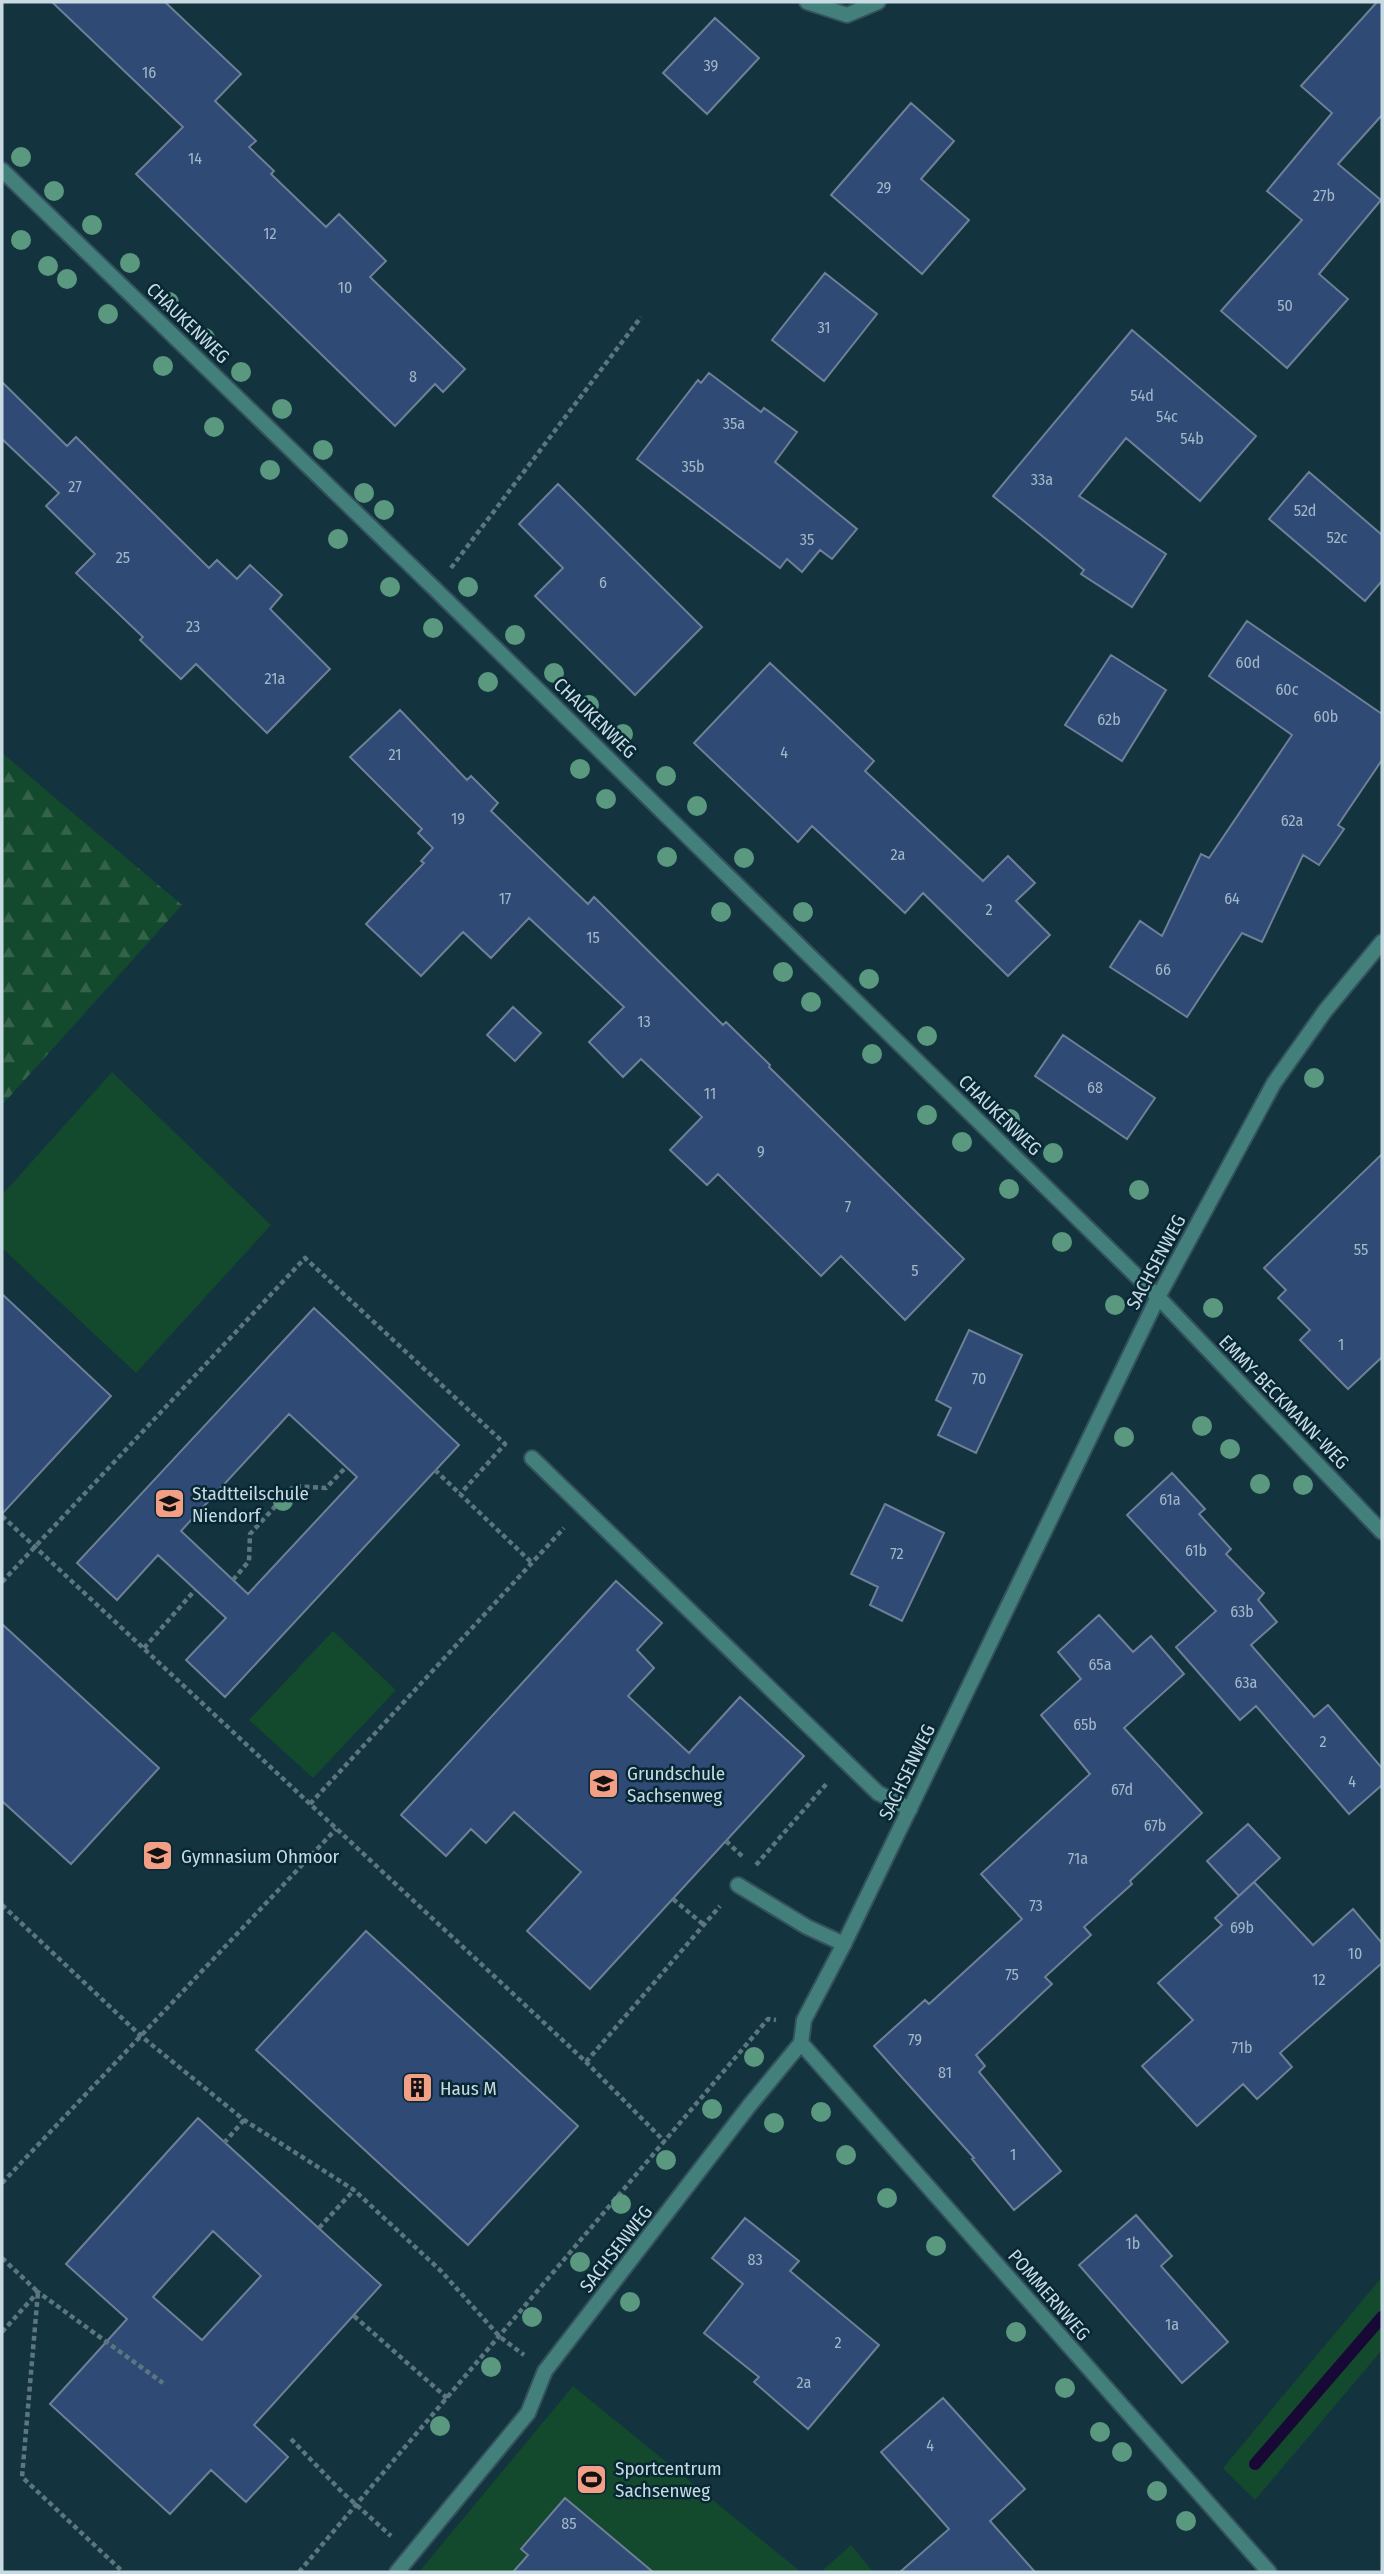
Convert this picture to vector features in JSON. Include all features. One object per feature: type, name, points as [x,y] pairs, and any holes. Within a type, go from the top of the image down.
[{"type":"street","points":[[807,2],[848,15],[878,2]]},
{"type":"street","name":"CHAUKENWEG","points":[[2,170],[435,589],[1158,1297]]},
{"type":"street","name":"SACHSENWEG","points":[[397,2572],[528,2413],[545,2371],[749,2106],[801,2043],[804,2020],[844,1944],[1158,1297],[1274,1083],[1325,1011],[1382,942]]},
{"type":"street","name":"EMMY-BECKMANN-WEG","points":[[1158,1297],[1382,1532]]},
{"type":"street","points":[[532,1458],[878,1793],[910,1809]]},
{"type":"street","points":[[738,1885],[807,1927],[844,1944]]},
{"type":"street","name":"POMMERNWEG","points":[[801,2043],[1269,2572]]},
{"type":"path","points":[[435,589],[641,317]]},
{"type":"path","points":[[2,1582],[305,1258],[505,1444],[460,1494]]},
{"type":"path","points":[[233,1580],[249,1561],[250,1534],[294,1486],[326,1488],[346,1466]]},
{"type":"path","points":[[435,1470],[531,1563]]},
{"type":"path","points":[[310,1804],[583,1506]]},
{"type":"path","points":[[2,1516],[586,2062],[665,2142]]},
{"type":"path","points":[[144,1648],[195,1590]]},
{"type":"path","points":[[586,2062],[845,1762]]},
{"type":"path","points":[[2,2183],[336,1829]]},
{"type":"path","points":[[673,1899],[704,1925]]},
{"type":"path","points":[[2,1905],[141,2036],[244,2120],[354,2190],[441,2271],[500,2337],[545,2371]]},
{"type":"path","points":[[299,2572],[768,2019],[804,2020]]},
{"type":"path","points":[[224,2143],[244,2120]]},
{"type":"path","points":[[318,2228],[354,2190]]},
{"type":"path","points":[[2,2258],[38,2292],[163,2383]]},
{"type":"path","points":[[2,2332],[38,2292]]},
{"type":"path","points":[[38,2292],[22,2477],[123,2572]]},
{"type":"path","points":[[354,2316],[447,2398]]},
{"type":"path","points":[[291,2439],[357,2505],[412,2554]]},
{"type":"green space","points":[[2,753],[182,905],[2,1105]]},
{"type":"green space","points":[[112,1072],[271,1225],[136,1373],[2,1248],[2,1195]]},
{"type":"green space","points":[[333,1631],[396,1690],[313,1778],[249,1720]]},
{"type":"green space","points":[[1382,2277],[1382,2350],[1255,2500],[1223,2468]]},
{"type":"green space","name":"Sportcentrum Sachsenweg","points":[[573,2386],[801,2572],[419,2572]]},
{"type":"green space","points":[[851,2545],[873,2572],[821,2572]]},
{"type":"building","points":[[52,2],[165,2],[241,74],[215,101],[256,141],[249,147],[274,171],[271,174],[326,227],[339,214],[386,261],[370,277],[465,369],[443,392],[435,384],[395,426],[136,174],[183,127]]},
{"type":"building","points":[[1377,2],[1382,2],[1382,115],[1338,164],[1381,200],[1319,274],[1348,299],[1287,368],[1221,311],[1302,220],[1267,191],[1332,113],[1301,86]]},
{"type":"building","points":[[715,18],[759,58],[707,114],[663,73]]},
{"type":"building","points":[[911,103],[954,141],[921,179],[969,220],[922,274],[831,195]]},
{"type":"building","points":[[825,273],[877,314],[824,381],[772,340]]},
{"type":"building","points":[[1132,330],[1256,436],[1200,501],[1126,438],[1079,496],[1166,554],[1132,607],[1081,574],[1084,570],[993,496]]},
{"type":"building","points":[[709,373],[761,412],[764,408],[797,432],[775,462],[857,529],[832,559],[820,550],[802,572],[787,559],[780,568],[637,459],[698,380],[701,383]]},
{"type":"building","points":[[2,382],[67,446],[76,437],[209,568],[217,560],[237,579],[250,565],[282,595],[270,609],[330,669],[267,733],[196,664],[181,679],[140,640],[143,637],[76,573],[95,554],[46,506],[59,493],[2,439]]},
{"type":"building","points":[[1309,472],[1382,535],[1382,581],[1365,601],[1269,519]]},
{"type":"building","points":[[558,484],[702,627],[635,695],[535,596],[563,568],[519,524]]},
{"type":"building","points":[[1247,621],[1382,714],[1382,760],[1338,825],[1344,829],[1319,865],[1303,855],[1262,942],[1242,933],[1187,1017],[1110,967],[1140,921],[1162,936],[1201,854],[1209,858],[1292,735],[1209,676]]},
{"type":"building","points":[[1111,655],[1166,690],[1122,761],[1065,725]]},
{"type":"building","points":[[770,663],[874,761],[865,771],[983,881],[1008,856],[1035,883],[1016,901],[1050,935],[1008,976],[923,893],[905,913],[812,826],[798,842],[694,743]]},
{"type":"building","points":[[400,710],[467,780],[471,776],[498,803],[491,811],[588,904],[594,897],[723,1025],[726,1022],[964,1259],[905,1320],[841,1256],[821,1276],[718,1174],[707,1185],[670,1150],[702,1117],[641,1059],[623,1077],[589,1042],[624,1007],[529,918],[491,958],[463,932],[421,976],[366,924],[424,863],[421,861],[433,848],[418,833],[422,829],[350,757]]},
{"type":"building","points":[[513,1007],[541,1033],[515,1061],[487,1035]]},
{"type":"building","points":[[1063,1035],[1155,1098],[1127,1139],[1035,1076]]},
{"type":"building","points":[[1382,1154],[1382,1357],[1348,1389],[1300,1340],[1310,1330],[1278,1298],[1286,1290],[1264,1268]]},
{"type":"building","points":[[2,1294],[111,1396],[2,1514]]},
{"type":"building","name":"Stadtteilschule Niendorf","points":[[314,1308],[459,1445],[225,1697],[186,1660],[226,1618],[158,1555],[117,1600],[77,1563]],"holes":[[[289,1414],[357,1477],[248,1594],[181,1531]]]},
{"type":"building","points":[[969,1330],[1022,1355],[976,1453],[938,1435],[951,1408],[936,1400]]},
{"type":"building","points":[[1172,1473],[1205,1509],[1199,1514],[1231,1549],[1226,1554],[1264,1593],[1258,1600],[1277,1622],[1251,1645],[1314,1717],[1328,1705],[1382,1768],[1382,1785],[1349,1814],[1256,1706],[1240,1720],[1176,1647],[1216,1611],[1127,1515]]},
{"type":"building","points":[[885,1504],[944,1533],[902,1621],[870,1605],[878,1587],[851,1574]]},
{"type":"building","name":"Grundschule Sachsenweg","points":[[616,1581],[662,1623],[637,1650],[654,1668],[628,1696],[689,1753],[740,1697],[804,1756],[590,1989],[527,1931],[581,1872],[514,1812],[486,1843],[471,1829],[446,1856],[401,1815]]},
{"type":"building","points":[[1099,1615],[1133,1652],[1151,1636],[1184,1674],[1124,1728],[1202,1813],[1130,1881],[1132,1884],[1084,1927],[1091,1935],[1045,1977],[1052,1984],[976,2055],[985,2066],[979,2072],[1061,2171],[1014,2210],[972,2159],[974,2158],[874,2046],[925,2000],[929,2004],[1022,1919],[981,1874],[1090,1774],[1041,1715],[1081,1679],[1058,1652]]},
{"type":"building","points":[[2,1624],[159,1768],[71,1864],[2,1801]]},
{"type":"building","points":[[1248,1824],[1280,1858],[1239,1896],[1207,1861]]},
{"type":"building","points":[[1254,1882],[1313,1945],[1353,1909],[1382,1943],[1382,1963],[1280,2053],[1292,2067],[1257,2099],[1243,2084],[1197,2126],[1142,2066],[1193,2020],[1158,1983],[1222,1925],[1215,1918]]},
{"type":"building","name":"Haus M","points":[[366,1931],[578,2126],[468,2245],[256,2050]]},
{"type":"building","points":[[198,2118],[381,2285],[254,2425],[288,2457],[246,2502],[211,2470],[170,2514],[50,2404],[127,2319],[66,2264]],"holes":[[[213,2231],[261,2276],[202,2340],[153,2297]]]},
{"type":"building","points":[[1136,2215],[1172,2256],[1161,2266],[1228,2342],[1182,2383],[1079,2265]]},
{"type":"building","points":[[745,2218],[799,2261],[790,2271],[879,2345],[808,2429],[754,2382],[759,2377],[704,2333],[743,2284],[712,2258]]},
{"type":"building","points":[[943,2398],[1025,2489],[990,2521],[1035,2572],[900,2572],[949,2529],[881,2452]]},
{"type":"building","points":[[565,2498],[653,2572],[513,2572],[528,2555],[521,2549]]},
{"type":"waterway","points":[[1255,2464],[1382,2317]]},
{"type":"place","name":"Stadtteilschule Niendorf","points":[[169,1504]]},
{"type":"place","name":"Grundschule Sachsenweg","points":[[604,1784]]},
{"type":"place","name":"Gymnasium Ohmoor","points":[[158,1856]]},
{"type":"place","name":"Haus M","points":[[417,2088]]},
{"type":"place","name":"Sportcentrum Sachsenweg","points":[[592,2479]]}]
